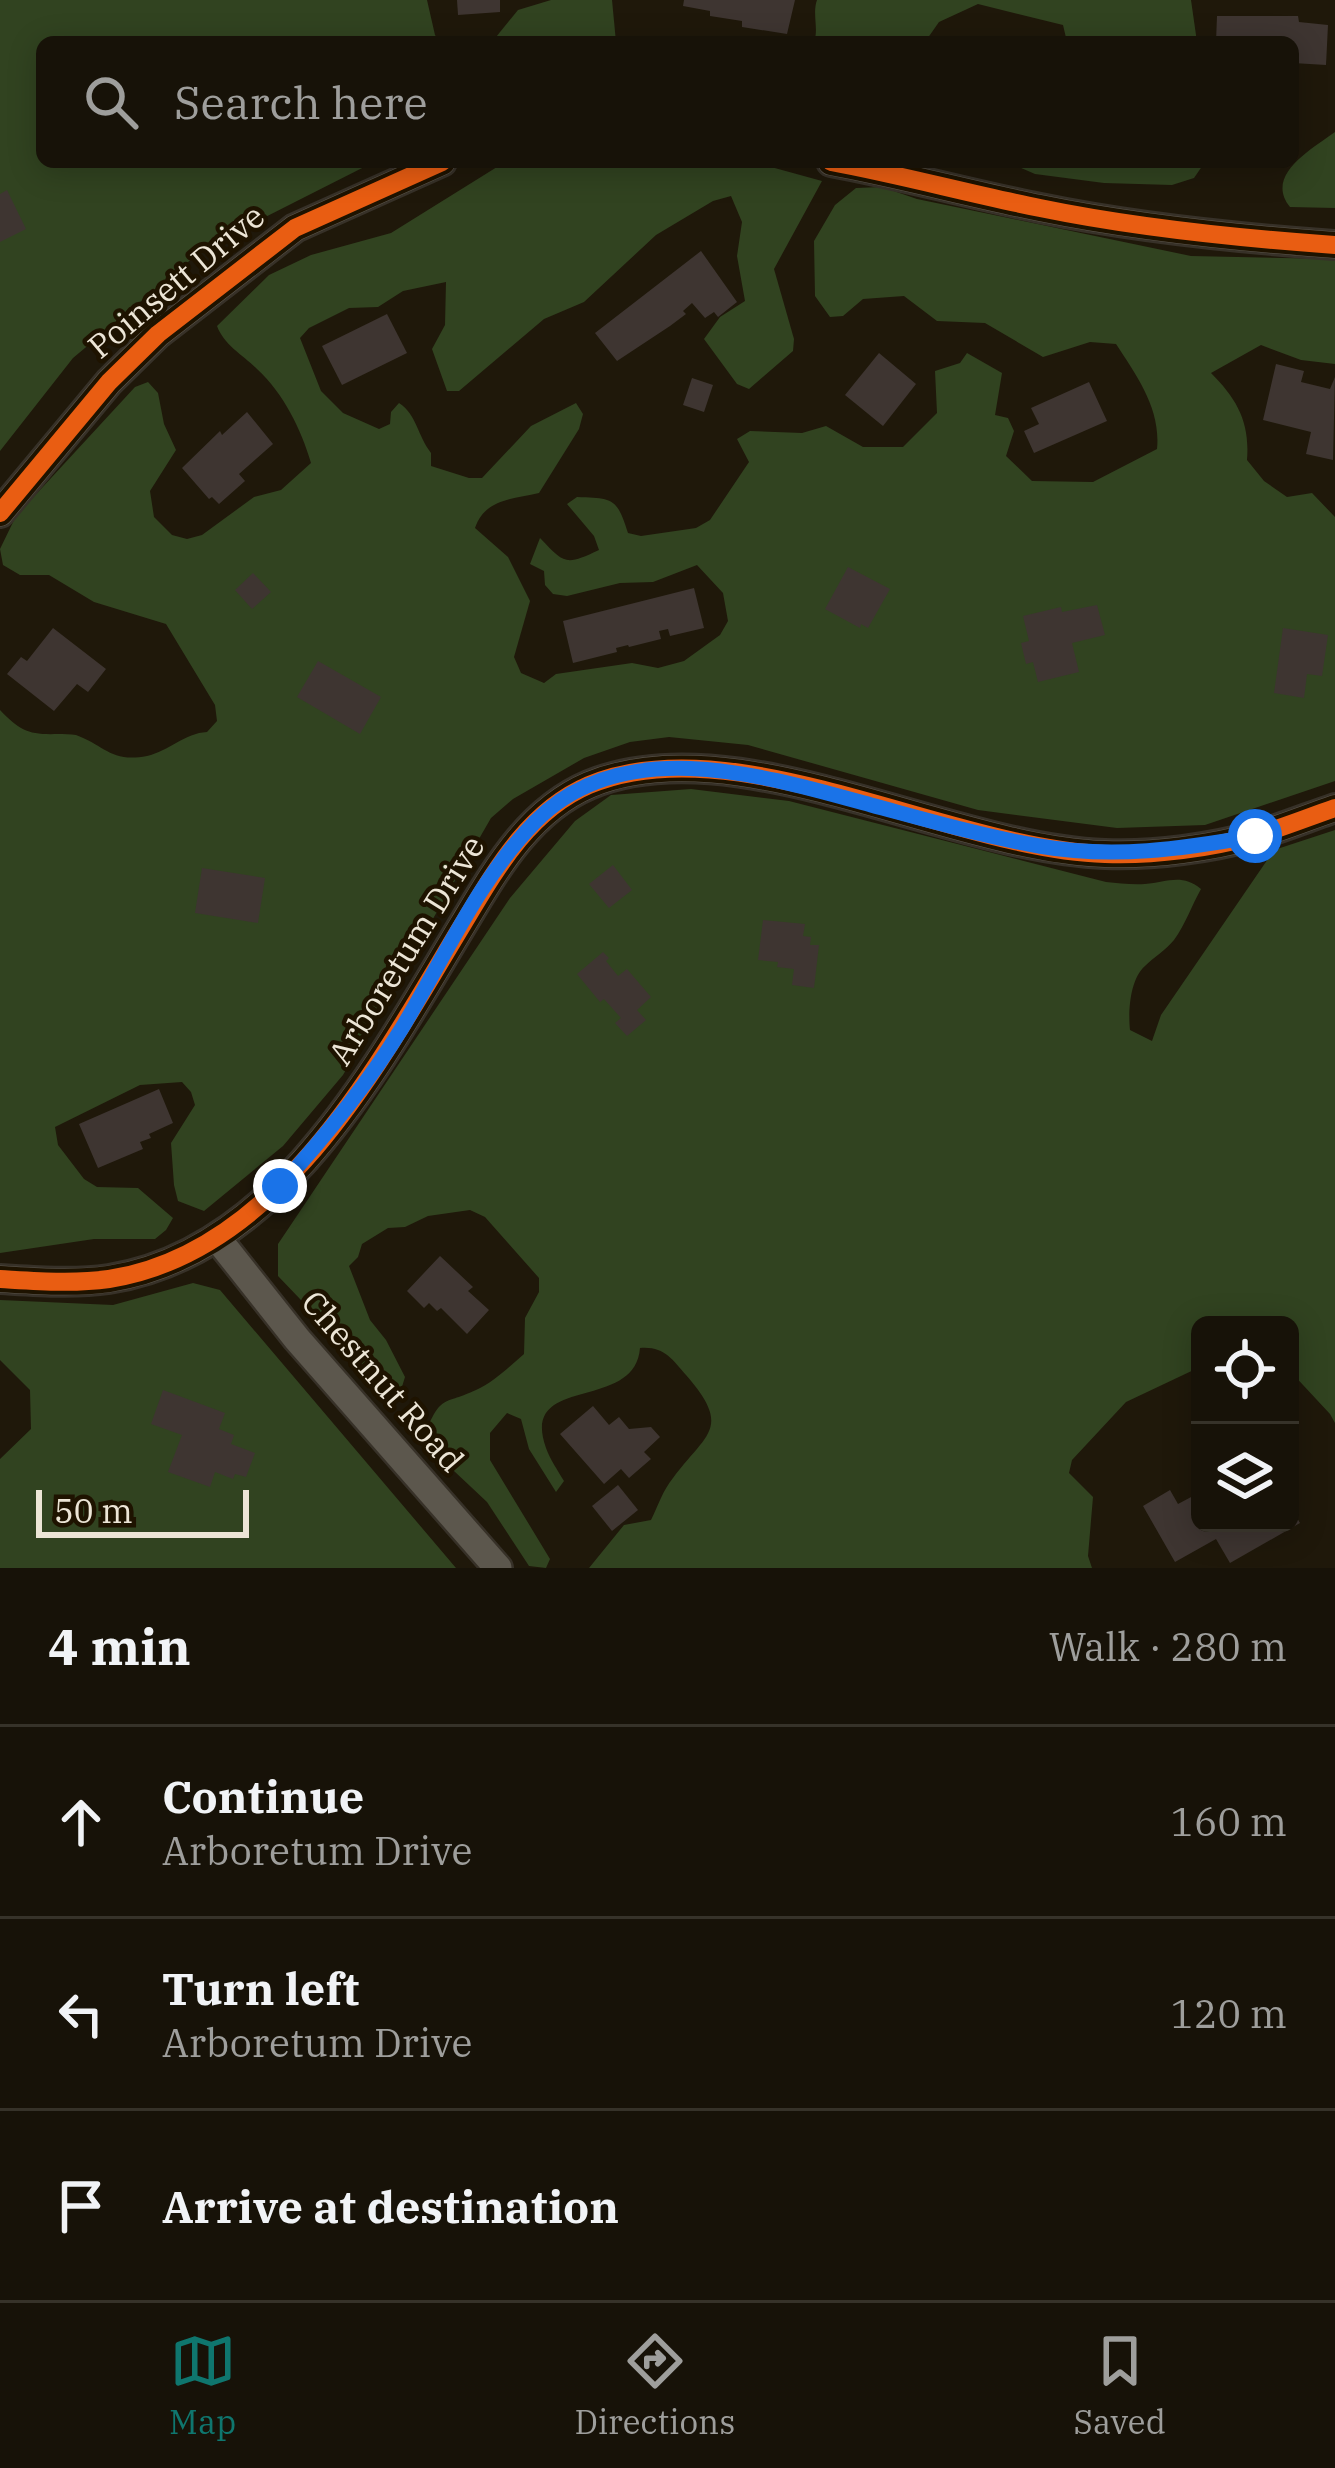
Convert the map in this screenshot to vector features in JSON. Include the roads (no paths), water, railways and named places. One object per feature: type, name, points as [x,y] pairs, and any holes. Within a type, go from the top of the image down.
[{"type":"street","name":"Poinsett Drive","points":[[0,513],[109,382],[158,334],[295,228],[429,168]]},
{"type":"street","points":[[864,168],[1041,208],[1222,236],[1335,245]]},
{"type":"street","name":"Arboretum Drive","points":[[0,1279],[110,1279],[152,1268],[217,1238],[280,1186],[348,1108],[517,842],[537,819],[590,784],[670,768],[722,770],[785,781],[1040,846],[1105,854],[1179,849],[1255,836],[1335,808]]},
{"type":"street","name":"Chestnut Road","points":[[217,1238],[297,1339],[498,1568]]}]
